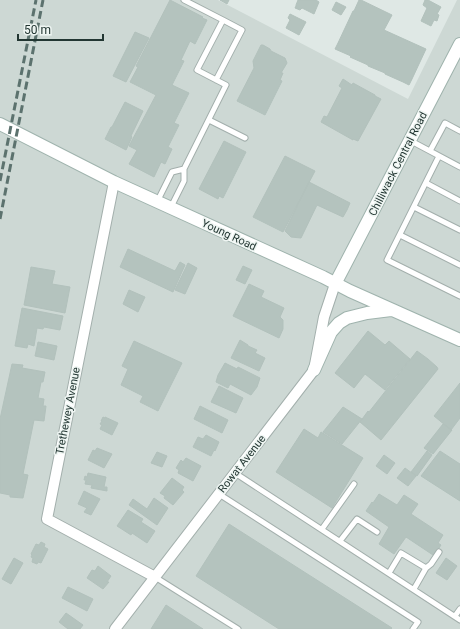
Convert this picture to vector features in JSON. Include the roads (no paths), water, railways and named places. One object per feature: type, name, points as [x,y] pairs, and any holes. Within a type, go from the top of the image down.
[{"type":"main road","name":"Chilliwack Central Road","points":[[336,284],[460,44]]},
{"type":"main road","name":"Young Road","points":[[0,124],[114,182],[460,340]]},
{"type":"main road","points":[[314,370],[330,332],[339,323],[347,318],[367,313],[392,310]]},
{"type":"street","name":"Trethewey Avenue","points":[[114,182],[47,519],[155,576]]},
{"type":"street","name":"Rowat Avenue","points":[[115,629],[314,370],[324,317],[336,284]]},
{"type":"lane","points":[[184,0],[242,30],[216,80]]},
{"type":"lane","points":[[170,208],[184,181],[184,169],[226,85],[197,70],[223,20]]},
{"type":"lane","points":[[209,120],[245,138]]},
{"type":"lane","points":[[430,152],[445,122],[460,130]]},
{"type":"lane","points":[[410,141],[460,167]]},
{"type":"lane","points":[[439,156],[387,260],[460,296]]},
{"type":"lane","points":[[158,202],[172,172],[184,169]]},
{"type":"lane","points":[[426,183],[460,201]]},
{"type":"lane","points":[[414,207],[460,230]]},
{"type":"lane","points":[[400,234],[460,265]]},
{"type":"lane","points":[[235,473],[460,620]]},
{"type":"lane","points":[[322,529],[354,484]]},
{"type":"lane","points":[[219,494],[418,622],[412,629]]},
{"type":"lane","points":[[340,541],[357,519],[377,532]]},
{"type":"lane","points":[[414,589],[426,568],[431,564],[439,552]]},
{"type":"lane","points":[[389,573],[401,553],[426,568]]},
{"type":"lane","points":[[155,576],[238,629]]},
{"type":"lane","points":[[455,616],[460,609]]},
{"type":"railway","points":[[0,181],[36,0]]},
{"type":"railway","points":[[0,219],[43,0]]}]
